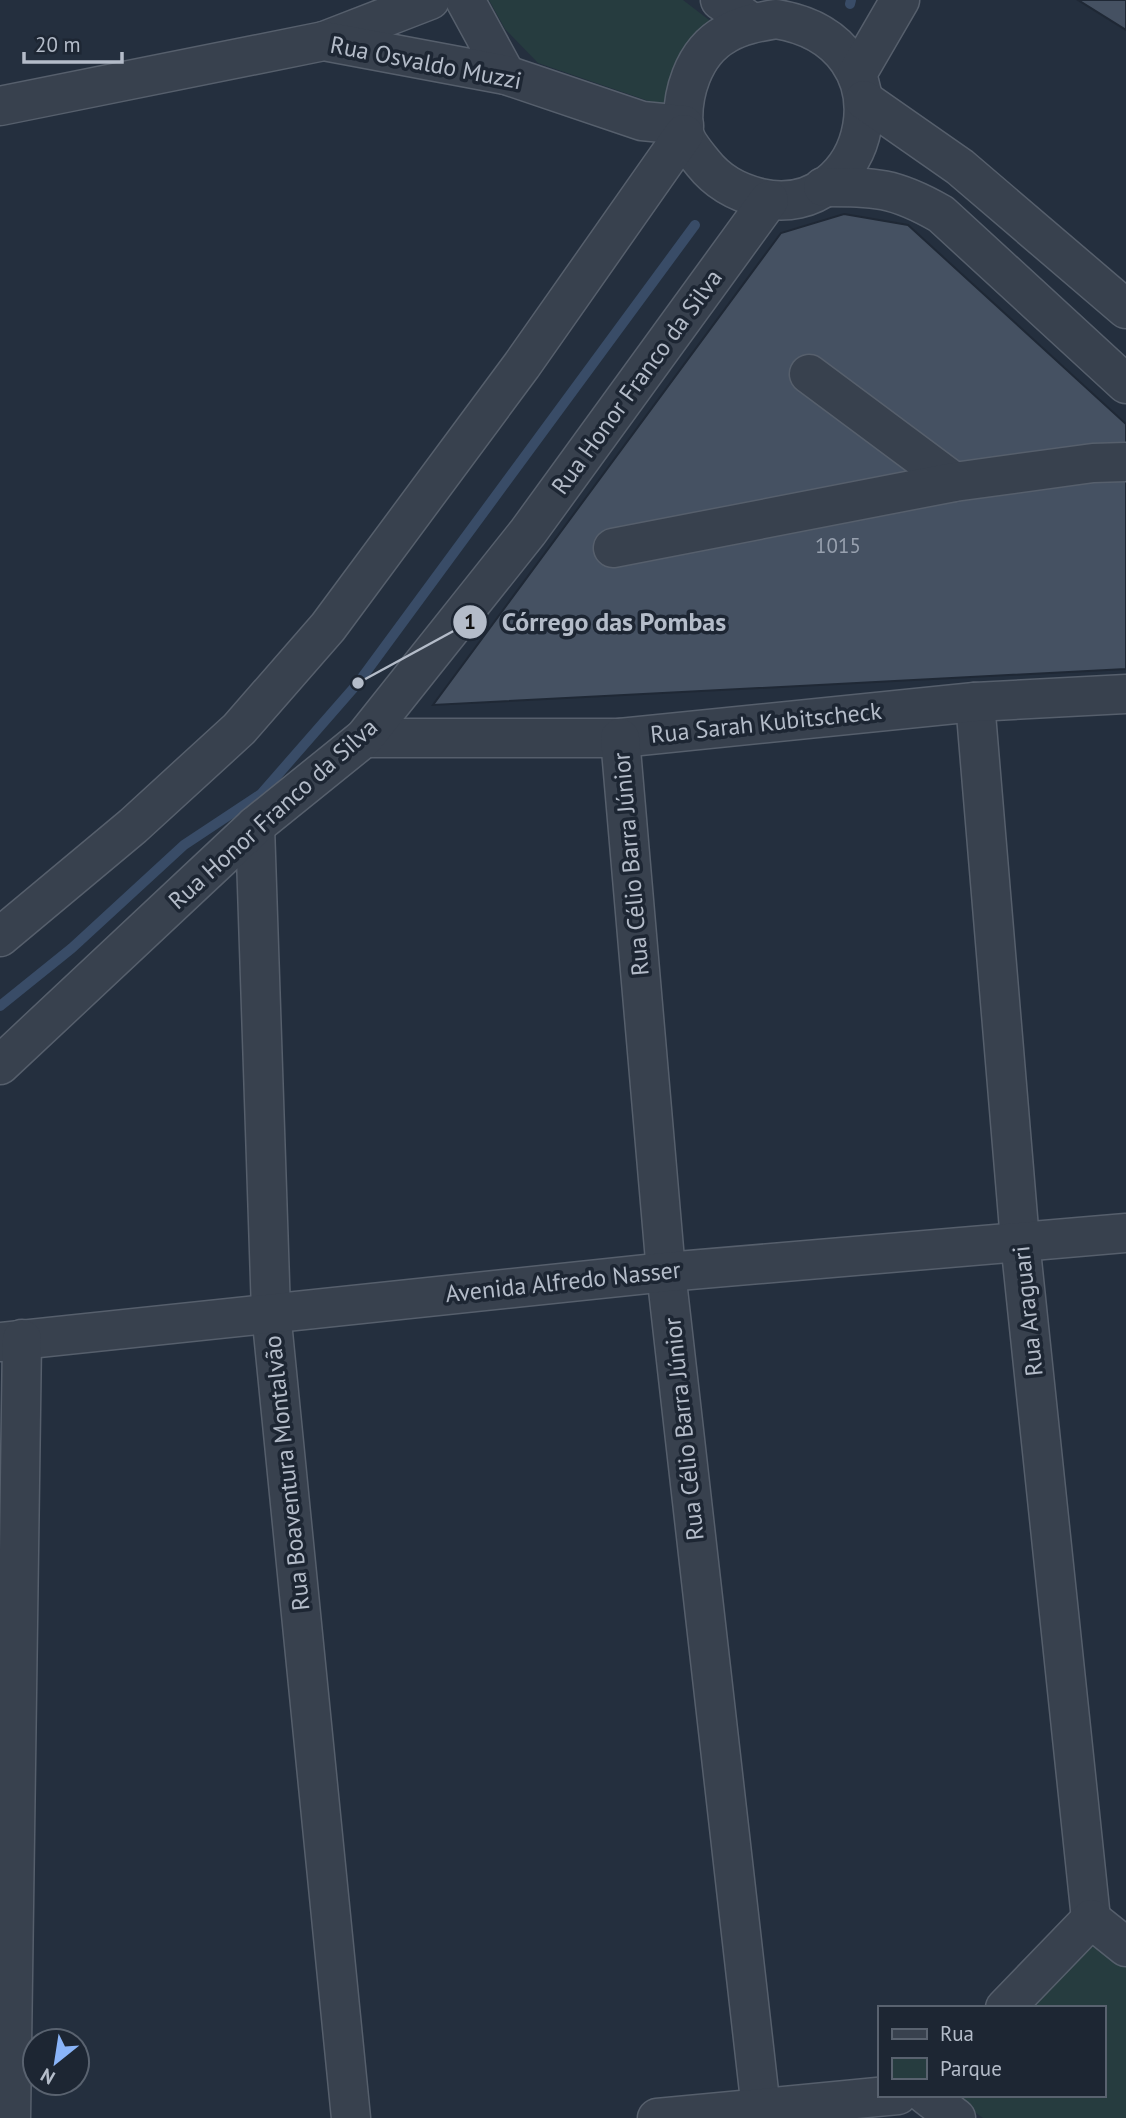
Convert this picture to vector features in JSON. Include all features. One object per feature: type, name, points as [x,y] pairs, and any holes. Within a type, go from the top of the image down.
[{"type":"street","points":[[324,41],[430,0]]},
{"type":"street","points":[[466,0],[506,75]]},
{"type":"street","points":[[720,0],[772,14],[821,33],[842,51],[861,87],[960,167],[1126,309]]},
{"type":"street","points":[[823,187],[842,170],[856,149],[864,125],[861,87],[900,0]]},
{"type":"street","points":[[0,937],[133,826],[239,729],[328,627],[522,365],[684,129],[685,98],[691,74],[705,52],[724,35],[772,14]]},
{"type":"street","name":"Rua Osvaldo Muzzi","points":[[0,106],[324,41],[506,75],[642,121],[684,129]]},
{"type":"street","points":[[684,129],[714,177],[740,193],[769,200],[788,200],[823,187],[871,187],[907,195],[941,214],[1126,384]]},
{"type":"street","name":"Rua Honor Franco da Silva","points":[[0,1065],[255,826],[363,738],[528,532],[769,200]]},
{"type":"street","points":[[809,374],[954,482]]},
{"type":"street","points":[[613,548],[954,482],[1093,463],[1126,462]]},
{"type":"street","name":"Rua Sarah Kubitscheck","points":[[363,738],[620,738],[975,702],[1126,694]]},
{"type":"street","name":"Rua Araguari","points":[[975,702],[1020,1241],[1091,1919]]},
{"type":"street","name":"Rua Célio Barra Júnior","points":[[620,738],[666,1272],[762,2113]]},
{"type":"street","name":"Rua Boaventura Montalvão","points":[[255,826],[271,1312],[351,2118]]},
{"type":"street","name":"Avenida Alfredo Nasser","points":[[11,1341],[666,1272],[1126,1233]]},
{"type":"street","points":[[10,2118],[11,1341]]},
{"type":"street","points":[[1007,2006],[1091,1919],[1126,1947]]},
{"type":"street","points":[[657,2118],[762,2113],[883,2097]]},
{"type":"street","points":[[929,2097],[956,2118]]},
{"type":"green space","points":[[489,0],[683,0],[713,23],[685,49],[674,70],[663,106],[538,63],[505,29]]},
{"type":"green space","points":[[1098,1946],[1126,1967],[1126,2118],[983,2118],[963,2104],[962,2097],[1105,2097],[1105,2006],[1031,2006],[1081,1950]]},
{"type":"building","points":[[1078,0],[1126,0],[1126,30]]},
{"type":"building","points":[[844,214],[908,225],[1126,424],[1126,669],[433,705],[781,233]]},
{"type":"waterway","points":[[850,4],[851,0]]},
{"type":"waterway","points":[[0,1006],[72,948],[184,845],[261,794],[358,683],[695,225]]},
{"type":"place","name":"Córrego das Pombas","points":[[358,683]]}]
